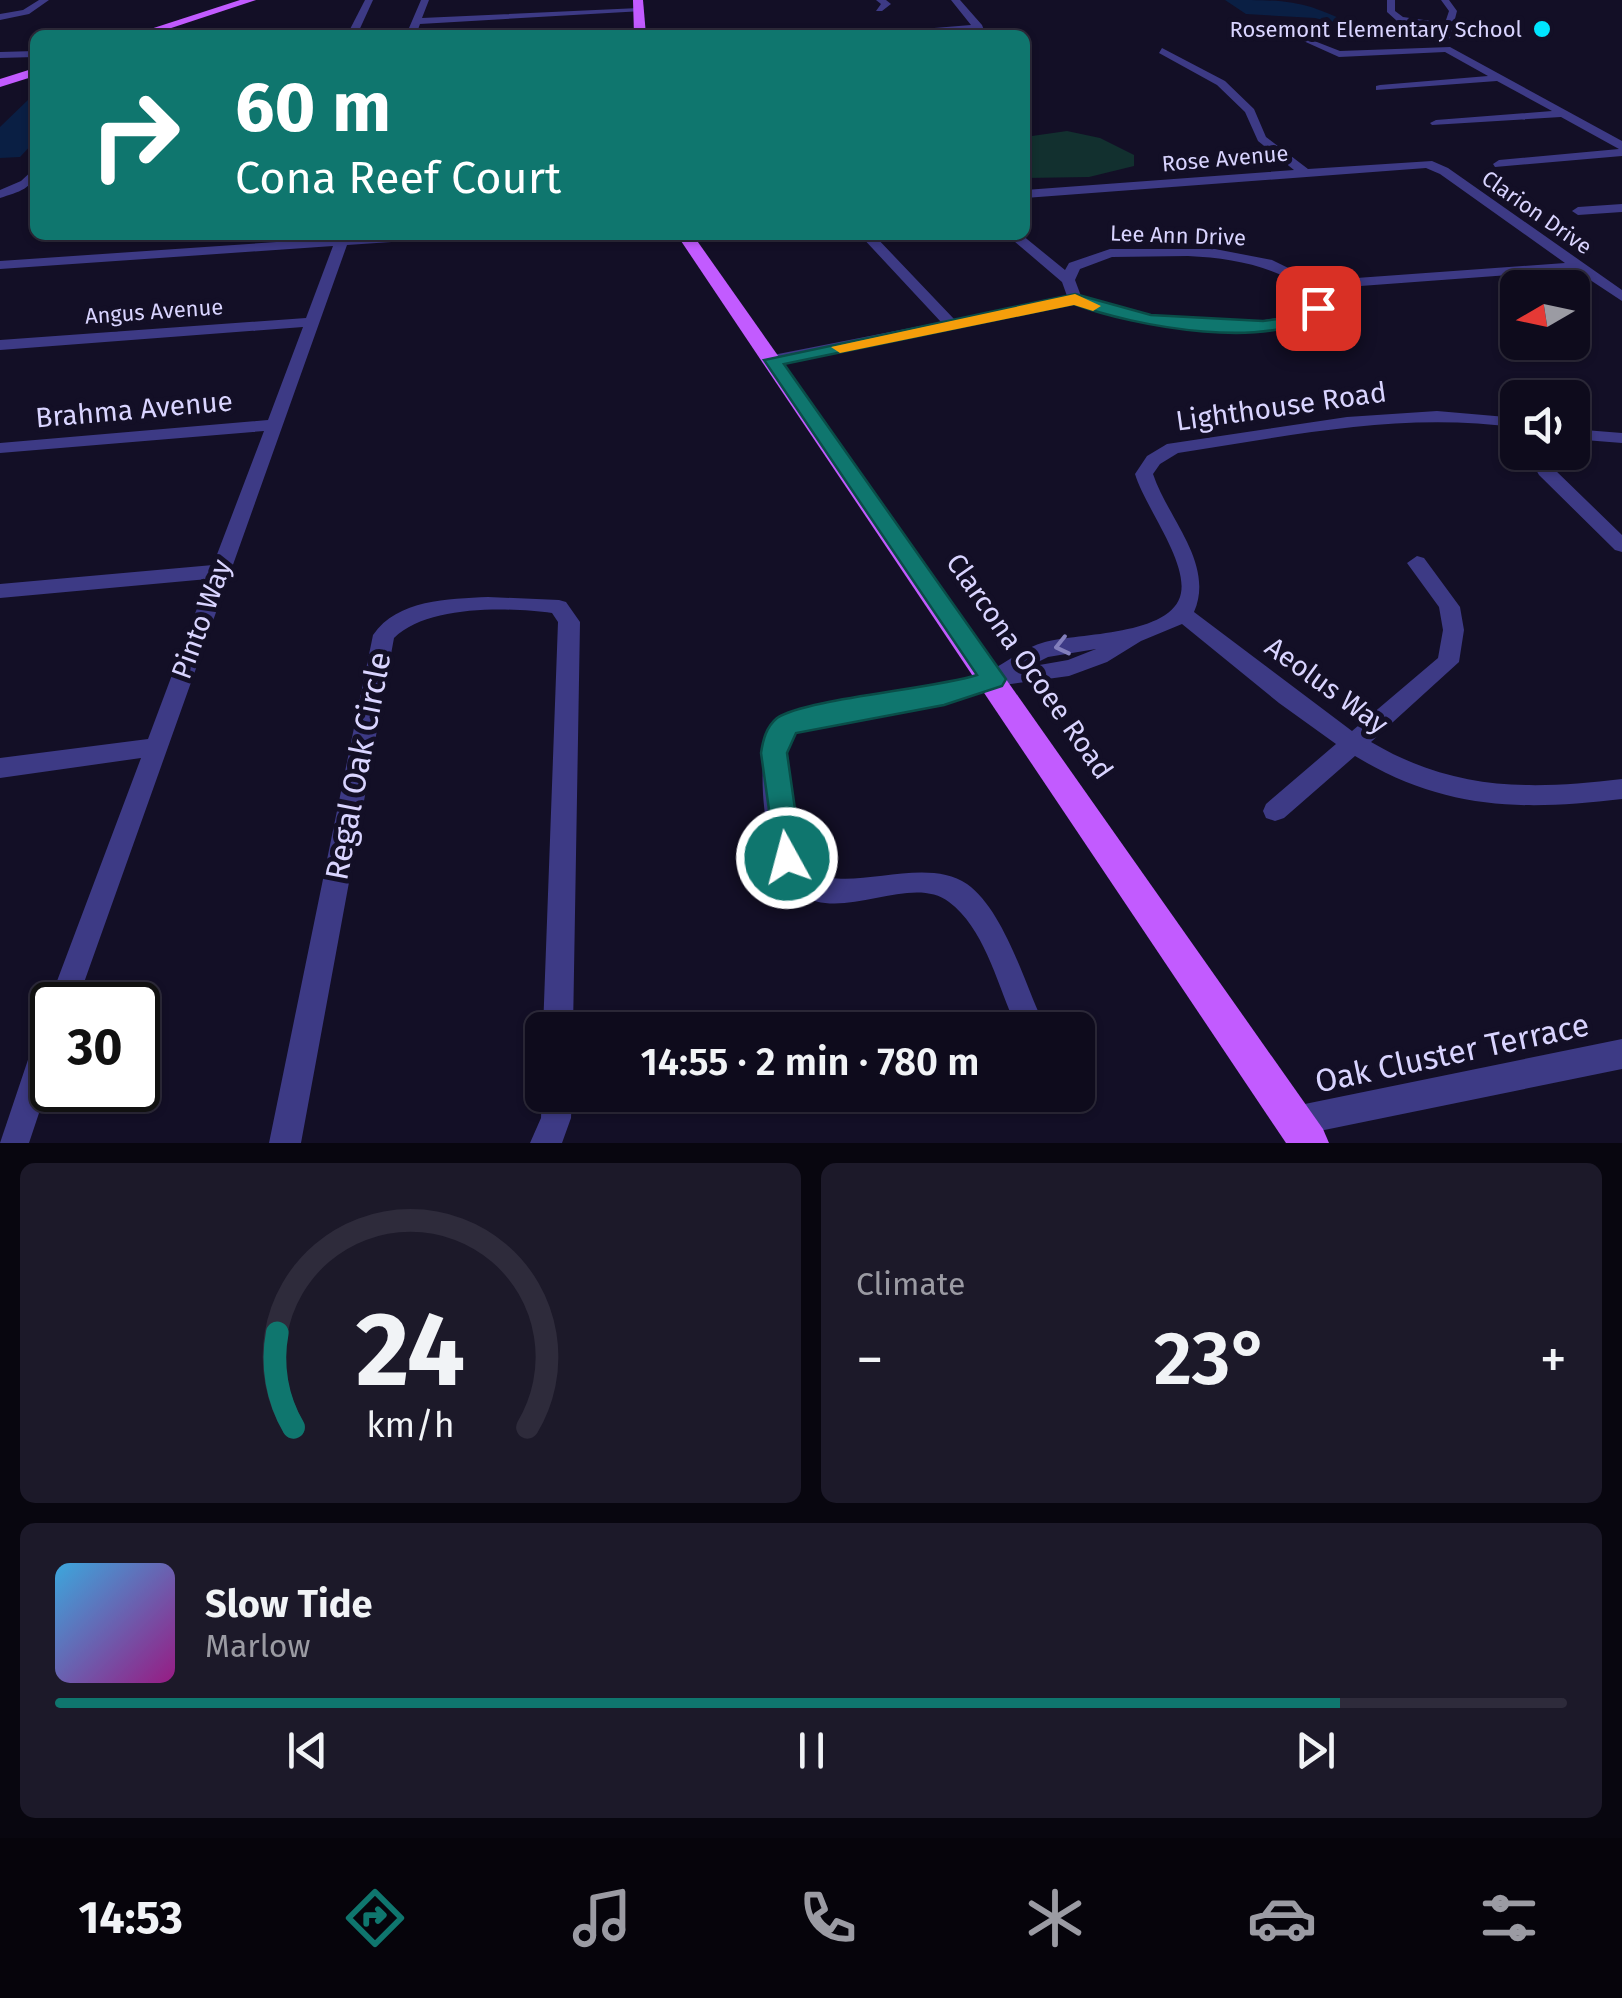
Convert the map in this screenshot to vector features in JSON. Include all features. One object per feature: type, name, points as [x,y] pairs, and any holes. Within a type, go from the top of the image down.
[{"type":"main road","points":[[154,30],[251,0]]},
{"type":"main road","points":[[169,30],[265,0]]},
{"type":"main road","points":[[0,80],[30,70]]},
{"type":"main road","name":"Clarcona Ocoee Road","points":[[689,240],[1302,1132]]},
{"type":"street","points":[[1,17],[26,12],[45,0]]},
{"type":"street","points":[[354,30],[369,0]]},
{"type":"street","points":[[413,30],[425,0]]},
{"type":"street","points":[[955,0],[981,30]]},
{"type":"street","points":[[1392,0],[1391,12],[1400,18],[1449,26]]},
{"type":"street","points":[[1445,0],[1453,10],[1444,44],[1447,49],[1622,149]]},
{"type":"street","points":[[417,22],[639,6]]},
{"type":"street","points":[[1302,37],[1339,54],[1447,49]]},
{"type":"street","points":[[1162,51],[1221,83],[1250,111],[1250,124],[1260,139],[1304,172]]},
{"type":"street","points":[[0,55],[30,54]]},
{"type":"street","points":[[1380,88],[1497,78]]},
{"type":"street","points":[[1436,124],[1562,114]]},
{"type":"street","points":[[1499,164],[1622,149]]},
{"type":"street","name":"Rose Avenue","points":[[1030,194],[1428,164]]},
{"type":"street","name":"Clarion Drive","points":[[1428,164],[1444,171],[1622,296]]},
{"type":"street","points":[[0,194],[30,178]]},
{"type":"street","points":[[1578,211],[1622,208]]},
{"type":"street","points":[[0,265],[317,240]]},
{"type":"street","name":"Pinto Way","points":[[70,982],[341,240]]},
{"type":"street","points":[[873,240],[952,326]]},
{"type":"street","points":[[1020,240],[1068,280],[1075,299]]},
{"type":"street","name":"Lee Ann Drive","points":[[1068,280],[1074,266],[1090,257],[1130,252],[1258,260],[1296,273],[1312,285]]},
{"type":"street","points":[[773,360],[1075,299],[1120,316],[1263,326],[1290,323],[1318,308],[1312,285],[1579,266]]},
{"type":"street","name":"Angus Avenue","points":[[0,345],[311,322]]},
{"type":"street","name":"Lighthouse Road","points":[[1184,615],[1191,592],[1188,567],[1150,500],[1144,474],[1154,460],[1174,448],[1423,416],[1500,419]]},
{"type":"street","name":"Brahma Avenue","points":[[0,448],[272,425]]},
{"type":"street","points":[[1590,435],[1622,438]]},
{"type":"street","points":[[1548,470],[1568,496],[1622,546]]},
{"type":"street","points":[[1275,812],[1448,662],[1456,625],[1450,602],[1417,563]]},
{"type":"street","points":[[0,591],[218,572]]},
{"type":"street","name":"Regal Oak Circle","points":[[286,1143],[384,635],[416,613],[536,602],[559,607],[569,622],[558,1012]]},
{"type":"street","points":[[1024,1011],[973,906],[953,889],[926,879],[834,892],[817,890],[798,880],[787,858],[774,753],[776,739],[786,726],[802,719],[907,703],[993,679],[1079,667],[1098,661],[1138,634],[1168,626],[1184,615]]},
{"type":"street","name":"Aeolus Way","points":[[1184,615],[1354,747],[1445,788],[1506,800],[1562,800],[1622,789]]},
{"type":"street","points":[[0,768],[154,748]]},
{"type":"street","name":"Oak Cluster Terrace","points":[[1302,1132],[1622,1054]]},
{"type":"street","points":[[13,1143],[30,1095]]},
{"type":"street","points":[[546,1143],[556,1112]]},
{"type":"green space","points":[[1067,131],[1100,138],[1134,155],[1134,166],[1089,177],[1030,178],[1030,136]]},
{"type":"water","points":[[1225,0],[1297,4],[1363,30],[1315,18],[1246,14]]},
{"type":"water","points":[[30,99],[30,146],[20,157],[0,158],[0,127]]},
{"type":"slow traffic","points":[[840,347],[1075,299],[1093,306]]},
{"type":"place","name":"Rosemont Elementary School","points":[[1542,29]]},
{"type":"route","points":[[787,858],[774,753],[776,739],[786,726],[802,719],[944,695],[993,679],[773,360],[1075,299],[1120,316],[1263,326],[1290,323],[1318,308]]}]
